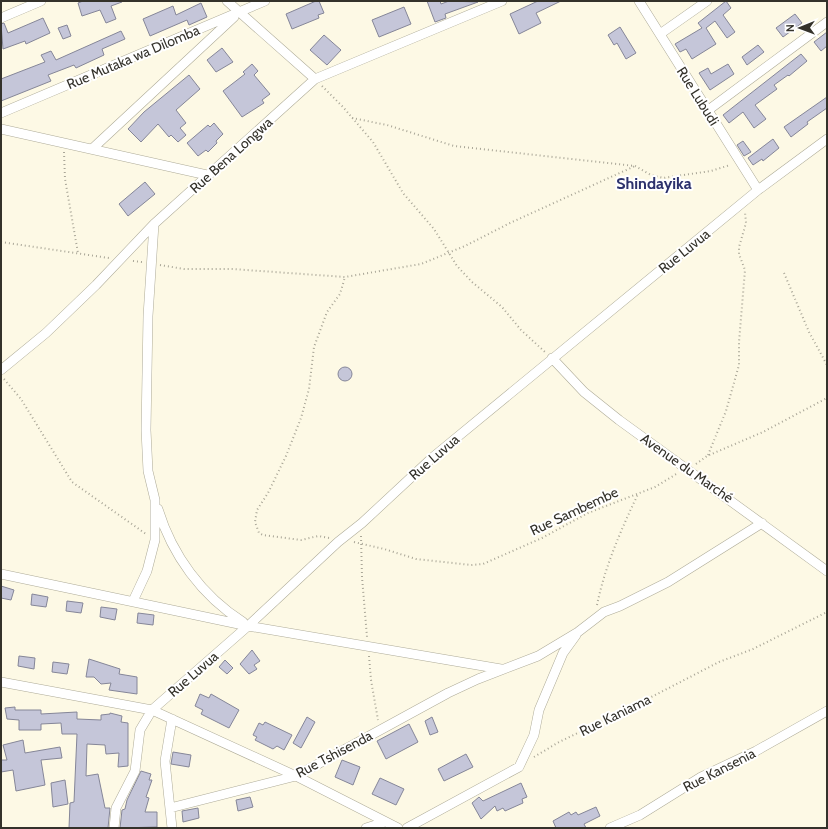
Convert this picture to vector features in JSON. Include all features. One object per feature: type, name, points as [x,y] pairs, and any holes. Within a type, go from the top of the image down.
[{"type":"street","points":[[1,18],[41,1]]},
{"type":"street","points":[[227,1],[316,79]]},
{"type":"street","name":"Rue Mutaka wa Dilomba","points":[[1,113],[265,1]]},
{"type":"street","name":"Rue Bena Longwa","points":[[1,370],[46,333],[122,259],[154,224],[207,175],[316,79],[502,1]]},
{"type":"street","name":"Rue Lubudi","points":[[639,1],[758,190]]},
{"type":"street","points":[[660,34],[707,1]]},
{"type":"street","points":[[92,149],[240,12]]},
{"type":"street","points":[[707,111],[827,22]]},
{"type":"street","points":[[1,129],[64,145],[92,149],[207,175]]},
{"type":"street","name":"Rue Luvua","points":[[114,828],[119,802],[136,771],[140,730],[152,710],[248,626],[338,542],[362,523],[434,457],[552,358],[758,190],[827,139]]},
{"type":"street","points":[[154,224],[148,316],[146,430],[148,471],[155,500],[164,528],[172,546],[187,568],[216,603],[248,626]]},
{"type":"street","name":"Avenue du Marché","points":[[552,358],[596,401],[827,571]]},
{"type":"street","points":[[132,601],[149,565],[155,540],[155,500]]},
{"type":"street","points":[[407,828],[519,767],[530,746],[540,710],[563,653],[578,632],[604,612],[620,606],[668,582],[762,523]]},
{"type":"street","points":[[1,574],[248,626],[502,670]]},
{"type":"street","name":"Rue Tshisenda","points":[[170,808],[296,776],[423,707],[478,679],[538,656],[578,632]]},
{"type":"street","points":[[1,682],[152,710],[296,776],[398,828]]},
{"type":"street","name":"Rue Kansenia","points":[[610,828],[640,815],[701,777],[756,751],[827,711]]},
{"type":"street","points":[[172,719],[165,761],[172,828]]},
{"type":"street","points":[[366,828],[385,822]]},
{"type":"path","points":[[316,79],[372,142],[403,193],[434,229],[448,253],[472,282],[502,307],[520,330],[552,358]]},
{"type":"path","points":[[352,118],[387,125],[454,146],[635,166],[651,175],[663,178],[711,171],[739,162]]},
{"type":"path","points":[[64,145],[66,179],[78,253]]},
{"type":"path","points":[[1,242],[184,268],[232,269],[345,278],[421,264],[448,253],[635,166]]},
{"type":"path","points":[[707,456],[726,411],[739,364],[739,342],[745,270],[739,254],[739,247],[746,224],[744,202]]},
{"type":"path","points":[[784,273],[809,332],[827,366]]},
{"type":"path","name":"Rue Sambembe","points":[[345,278],[340,294],[327,312],[314,347],[309,389],[301,418],[286,456],[268,493],[257,510],[255,522],[259,533],[263,535],[300,540],[324,537],[338,542],[350,541],[361,543],[416,560],[472,565],[483,564],[542,538],[588,513],[655,487],[686,468],[697,464],[707,456],[763,432],[827,398]]},
{"type":"path","points":[[1,375],[21,399],[72,482],[155,540]]},
{"type":"path","points":[[596,609],[601,582],[621,530],[639,493]]},
{"type":"path","points":[[362,523],[362,582],[370,680],[380,730]]},
{"type":"path","name":"Rue Kaniama","points":[[519,767],[559,742],[720,662],[753,649],[827,612]]},
{"type":"building","points":[[83,1],[122,2],[111,6],[116,19],[106,23],[100,10],[82,16],[78,3]]},
{"type":"building","points":[[319,1],[324,13],[318,15],[319,18],[292,29],[286,14]]},
{"type":"building","points":[[427,1],[440,1],[441,4],[449,1],[478,2],[445,14],[446,18],[435,22]]},
{"type":"building","points":[[538,1],[561,1],[536,13],[541,23],[519,34],[510,14]]},
{"type":"building","points":[[726,1],[731,8],[723,15],[735,32],[727,38],[715,21],[706,28],[716,44],[692,59],[686,49],[680,52],[675,44],[702,28],[698,23]]},
{"type":"building","points":[[201,3],[207,17],[189,25],[187,20],[150,36],[143,19],[173,6],[176,15]]},
{"type":"building","points":[[404,7],[411,24],[379,37],[372,20]]},
{"type":"building","points":[[795,14],[802,23],[783,37],[776,28]]},
{"type":"building","points":[[43,18],[50,33],[26,44],[25,41],[3,49],[1,24],[4,23],[8,33]]},
{"type":"building","points":[[67,25],[71,36],[63,39],[58,28]]},
{"type":"building","points":[[620,27],[636,53],[626,59],[617,43],[614,45],[608,35]]},
{"type":"building","points":[[121,31],[125,39],[102,49],[104,55],[76,68],[74,65],[48,75],[51,81],[1,101],[1,79],[45,62],[41,55],[51,51],[56,60]]},
{"type":"building","points":[[827,32],[827,46],[821,51],[814,42]]},
{"type":"building","points":[[324,35],[341,50],[327,65],[310,50]]},
{"type":"building","points":[[758,45],[764,52],[747,65],[742,57]]},
{"type":"building","points":[[222,48],[233,62],[216,72],[207,60]]},
{"type":"building","points":[[801,54],[807,61],[789,76],[788,75],[774,85],[777,89],[755,105],[766,119],[754,128],[743,112],[729,123],[723,115]]},
{"type":"building","points":[[252,64],[258,71],[254,75],[270,94],[262,100],[264,103],[242,117],[223,91],[245,74],[243,72]]},
{"type":"building","points":[[728,64],[734,74],[710,90],[699,73],[708,68],[711,74]]},
{"type":"building","points":[[189,75],[200,89],[176,110],[186,123],[180,128],[186,135],[178,142],[171,135],[169,137],[158,124],[141,142],[128,129],[144,112]]},
{"type":"building","points":[[827,97],[827,108],[807,122],[808,124],[791,137],[784,127]]},
{"type":"building","points":[[214,123],[223,134],[208,152],[206,150],[198,156],[187,143],[208,125],[210,127]]},
{"type":"building","points":[[773,139],[779,148],[763,161],[762,159],[753,165],[748,158]]},
{"type":"building","points":[[743,141],[751,152],[744,156],[737,145]]},
{"type":"building","points":[[145,182],[155,194],[128,216],[119,204]]},
{"type":"building","points":[[345,367],[350,369],[352,374],[350,379],[345,381],[340,379],[338,374],[340,369]]},
{"type":"building","points":[[1,586],[14,590],[11,600],[1,598]]},
{"type":"building","points":[[32,594],[48,597],[46,607],[31,605]]},
{"type":"building","points":[[67,601],[83,603],[81,613],[66,611]]},
{"type":"building","points":[[101,607],[117,609],[115,620],[100,617]]},
{"type":"building","points":[[138,613],[154,615],[153,625],[137,623]]},
{"type":"building","points":[[252,650],[260,661],[254,665],[257,669],[249,674],[240,664]]},
{"type":"building","points":[[19,656],[35,658],[34,669],[18,666]]},
{"type":"building","points":[[89,659],[120,669],[119,674],[137,677],[137,694],[109,690],[111,683],[101,684],[94,677],[86,677]]},
{"type":"building","points":[[225,660],[233,668],[227,674],[219,667]]},
{"type":"building","points":[[53,662],[69,664],[67,674],[52,672]]},
{"type":"building","points":[[200,694],[209,698],[211,694],[239,710],[229,728],[201,714],[203,710],[195,706]]},
{"type":"building","points":[[15,707],[15,710],[41,710],[41,714],[77,712],[77,719],[101,720],[101,715],[110,713],[122,716],[121,722],[128,723],[128,766],[118,767],[119,753],[106,754],[105,745],[87,744],[86,776],[98,774],[105,808],[110,808],[108,828],[69,828],[70,803],[74,802],[77,734],[62,734],[61,723],[41,724],[41,730],[19,730],[19,720],[7,719],[5,708]]},
{"type":"building","points":[[307,717],[315,722],[301,748],[293,743]]},
{"type":"building","points":[[432,717],[438,732],[430,735],[425,721]]},
{"type":"building","points":[[265,722],[292,735],[284,750],[277,746],[273,749],[255,740],[257,737],[253,735],[259,723],[263,725]]},
{"type":"building","points":[[409,724],[418,742],[386,759],[377,741]]},
{"type":"building","points":[[23,740],[25,753],[60,747],[62,758],[41,760],[45,785],[16,791],[13,770],[1,772],[1,760],[7,760],[3,745]]},
{"type":"building","points":[[173,752],[191,755],[189,767],[171,764]]},
{"type":"building","points":[[466,754],[473,767],[444,781],[438,769]]},
{"type":"building","points":[[342,760],[360,767],[353,785],[335,777]]},
{"type":"building","points":[[141,771],[151,774],[149,780],[152,780],[146,797],[149,798],[145,812],[157,812],[157,827],[120,828],[122,810],[125,809],[127,800]]},
{"type":"building","points":[[380,778],[404,789],[396,805],[372,794]]},
{"type":"building","points":[[65,780],[68,804],[53,807],[51,783]]},
{"type":"building","points":[[521,783],[527,797],[522,799],[523,803],[505,811],[503,808],[497,811],[495,806],[481,819],[472,803],[479,797],[483,801]]},
{"type":"building","points":[[250,797],[253,807],[238,811],[236,800]]},
{"type":"building","points":[[596,807],[600,816],[584,824],[586,828],[556,828],[553,821],[569,812],[571,815],[576,812],[578,815]]},
{"type":"building","points":[[198,808],[199,818],[183,822],[182,811]]},
{"type":"district","name":"Shindayika","points":[[654,183]]}]
